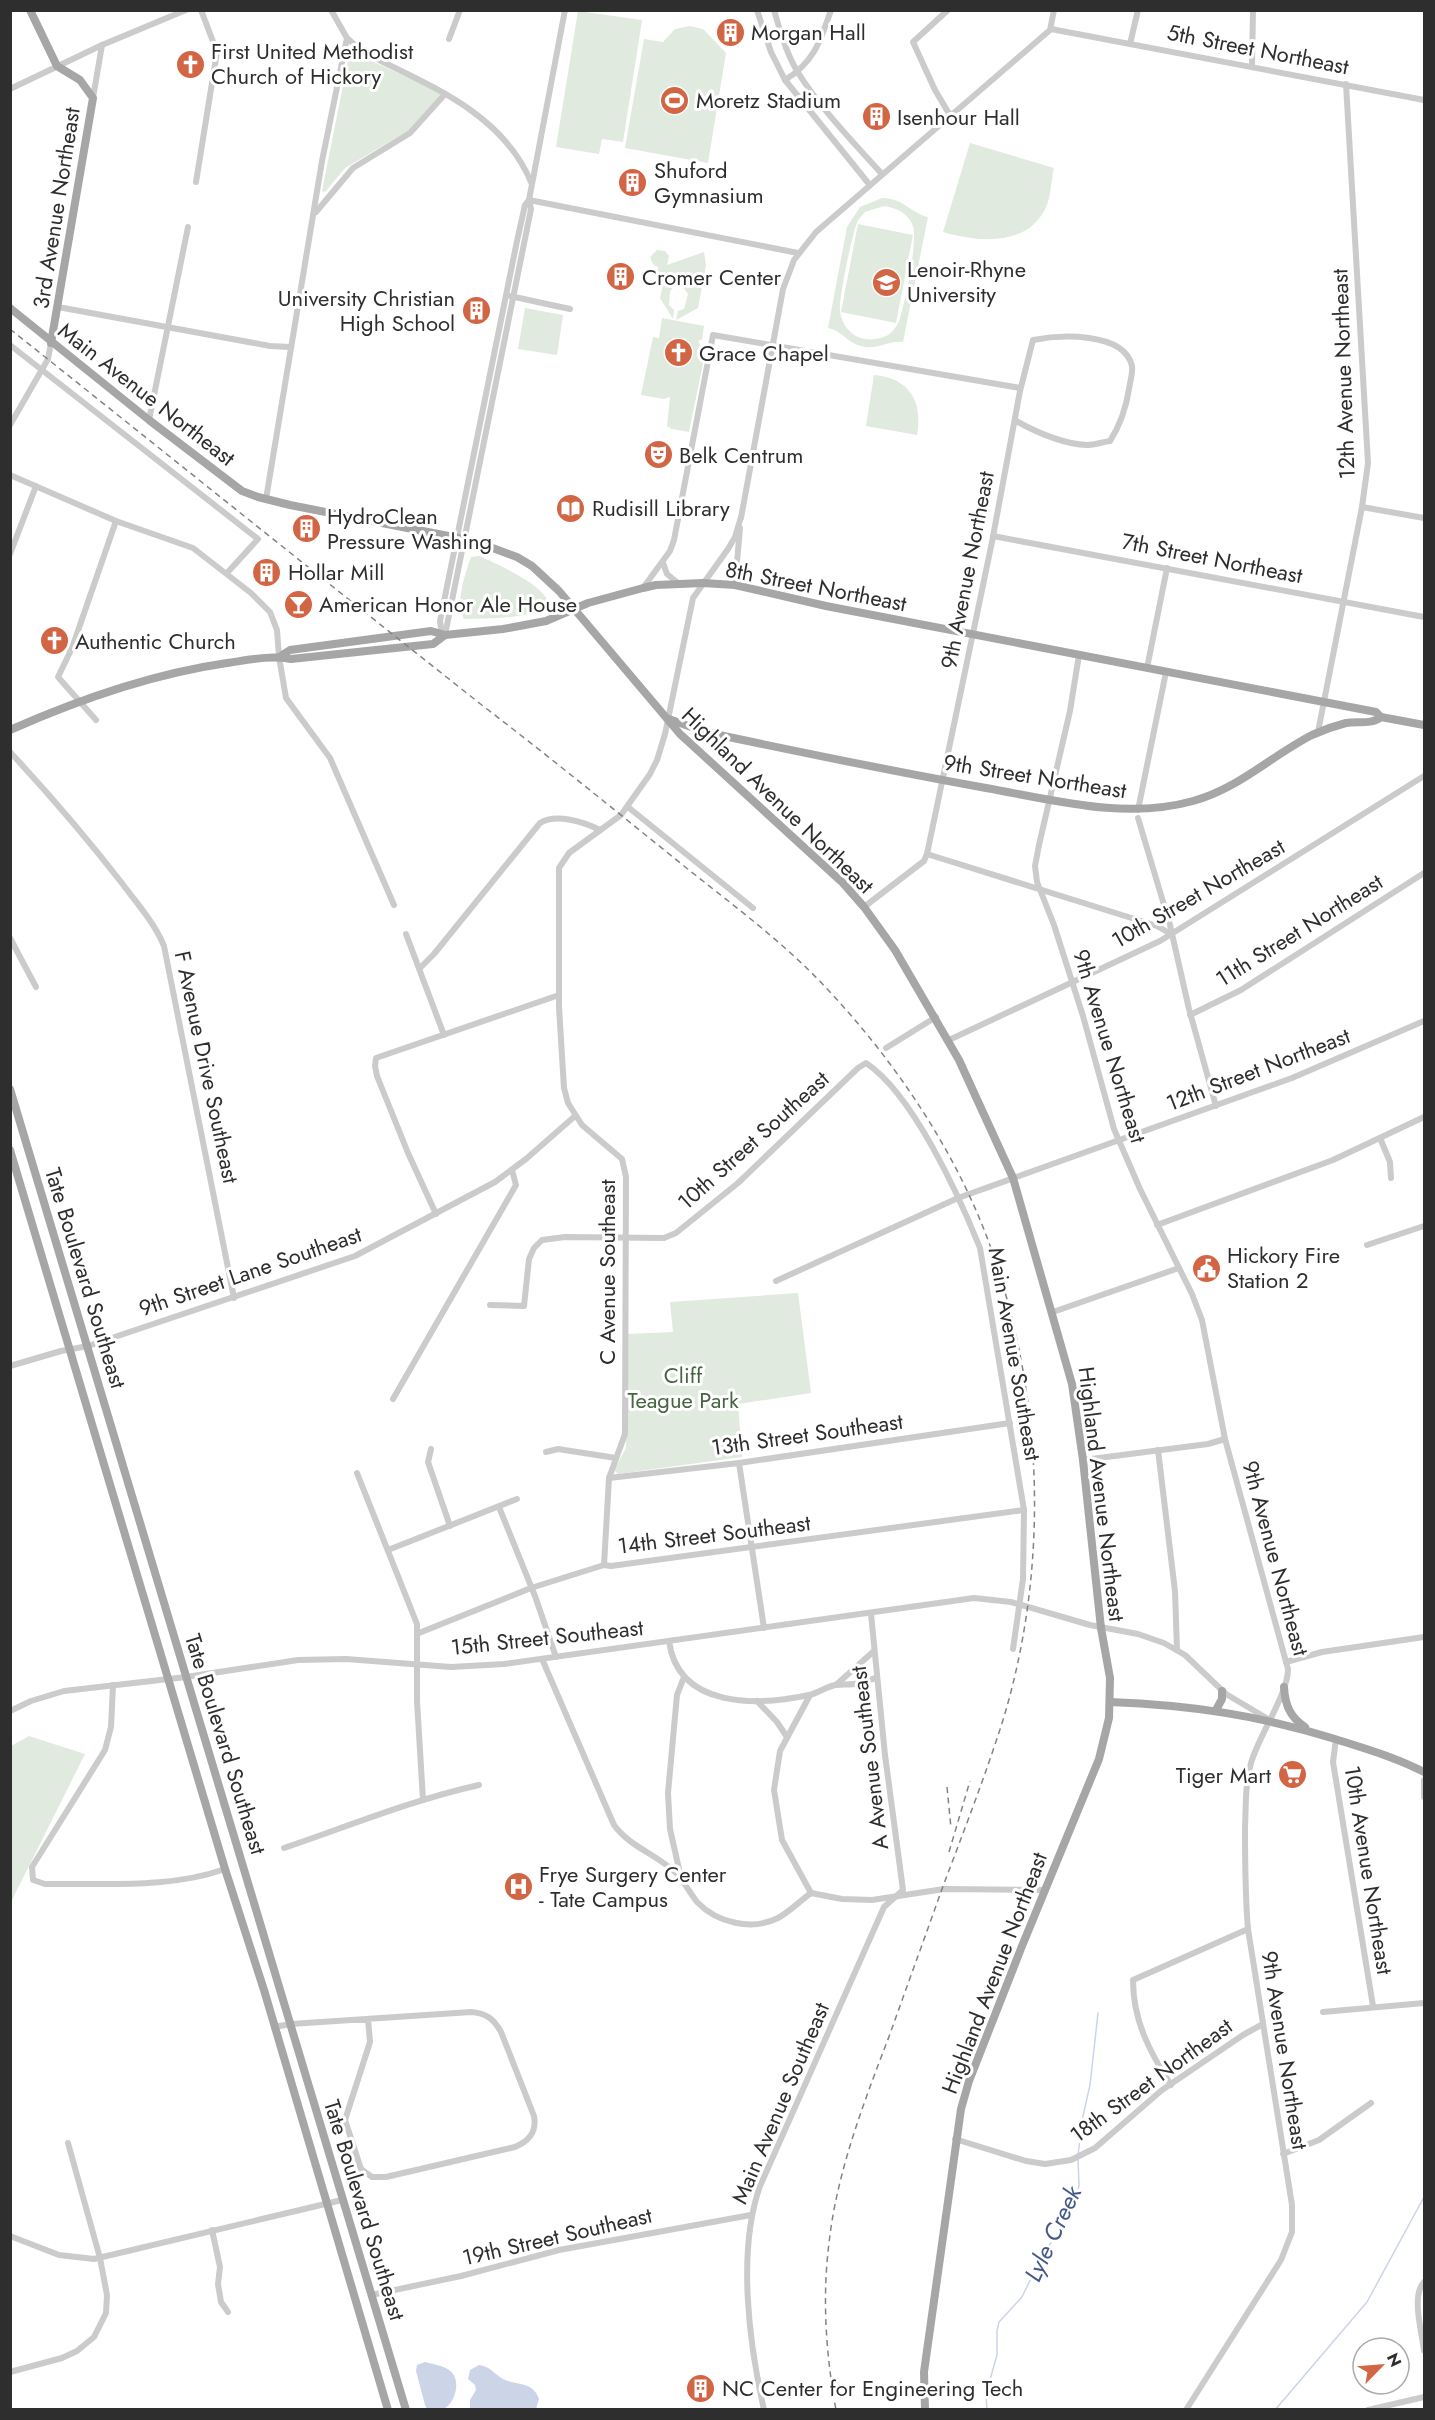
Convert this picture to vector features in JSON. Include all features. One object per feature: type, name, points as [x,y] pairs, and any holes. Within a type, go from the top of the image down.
[{"type":"main road","points":[[30,10],[57,66]]},
{"type":"main road","name":"3rd Avenue Northeast","points":[[51,343],[93,98],[80,80],[57,66]]},
{"type":"main road","name":"Main Avenue Northeast","points":[[10,309],[238,489],[266,499]]},
{"type":"main road","points":[[266,499],[462,539],[497,549],[532,566],[547,578],[574,609]]},
{"type":"main road","name":"8th Street Northeast","points":[[445,635],[532,624],[643,588],[703,583],[735,585],[826,606],[1376,712],[1381,717]]},
{"type":"main road","name":"Highland Avenue Northeast","points":[[574,609],[680,734],[824,864],[864,907],[895,950],[936,1017],[974,1090],[1013,1178],[1072,1383],[1083,1460],[1101,1628],[1108,1658],[1110,1702],[1108,1727],[1099,1759],[969,2081],[955,2139],[924,2372],[925,2409]]},
{"type":"main road","points":[[279,657],[290,650],[431,631],[445,635]]},
{"type":"main road","points":[[10,730],[79,701],[128,684],[190,669],[279,657],[291,659],[433,644],[445,635]]},
{"type":"main road","points":[[1381,717],[1425,725]]},
{"type":"main road","name":"9th Street Northeast","points":[[668,719],[705,732],[942,780],[1138,814],[1215,794],[1318,732],[1348,723],[1376,722],[1381,717]]},
{"type":"main road","name":"Tate Boulevard Southeast","points":[[10,1089],[406,2409]]},
{"type":"main road","name":"Tate Boulevard Southeast","points":[[10,1150],[388,2409]]},
{"type":"main road","points":[[1284,1687],[1287,1707],[1297,1722],[1311,1731]]},
{"type":"main road","points":[[1216,1710],[1222,1700],[1222,1691]]},
{"type":"main road","points":[[1110,1702],[1216,1710],[1269,1720],[1390,1756],[1425,1772]]},
{"type":"street","points":[[10,89],[102,45],[186,10]]},
{"type":"street","points":[[195,182],[217,52],[201,10]]},
{"type":"street","points":[[331,10],[347,38],[363,52],[445,94],[478,114],[499,132],[518,156],[531,184]]},
{"type":"street","points":[[449,39],[460,10]]},
{"type":"street","points":[[445,635],[440,621],[462,539],[510,296],[524,211],[529,200],[565,10]]},
{"type":"street","points":[[757,10],[771,52],[785,80],[869,184]]},
{"type":"street","points":[[774,10],[781,36],[798,72],[845,132],[882,174]]},
{"type":"street","points":[[785,80],[798,72],[816,50],[831,10]]},
{"type":"street","points":[[948,10],[913,42],[935,90],[951,117]]},
{"type":"street","points":[[735,585],[741,517],[772,345],[783,289],[790,267],[816,232],[1051,29],[1054,10]]},
{"type":"street","points":[[1130,44],[1138,10]]},
{"type":"street","points":[[1252,66],[1253,10]]},
{"type":"street","name":"5th Street Northeast","points":[[1051,29],[1425,100]]},
{"type":"street","points":[[266,499],[322,161],[347,38]]},
{"type":"street","name":"3rd Avenue Northeast","points":[[93,98],[102,45]]},
{"type":"street","name":"12th Avenue Northeast","points":[[1318,732],[1362,507],[1367,454],[1346,84]]},
{"type":"street","points":[[315,212],[353,168],[410,133],[445,94]]},
{"type":"street","points":[[529,200],[798,254]]},
{"type":"street","points":[[149,420],[188,227]]},
{"type":"street","points":[[510,296],[570,309]]},
{"type":"street","points":[[58,307],[270,346],[290,347]]},
{"type":"street","points":[[643,588],[663,563],[674,540],[713,335],[1020,388],[1032,340],[1056,336],[1111,343],[1127,355],[1132,367],[1121,423],[1110,441],[1088,445],[1067,441],[1031,429],[1016,421]]},
{"type":"street","name":"3rd Avenue Northeast","points":[[10,425],[48,359],[51,343]]},
{"type":"street","points":[[10,345],[258,539],[227,573]]},
{"type":"street","name":"9th Avenue Northeast","points":[[927,854],[974,634],[1016,421],[1020,388]]},
{"type":"street","points":[[10,476],[116,521],[187,545],[227,573],[254,595],[270,612],[277,630],[286,698],[330,758],[393,905]]},
{"type":"street","points":[[10,554],[36,486]]},
{"type":"street","points":[[1362,507],[1425,518]]},
{"type":"street","name":"C Avenue Southeast","points":[[604,1565],[609,1478],[625,1434],[626,1177],[623,1161],[616,1152],[588,1132],[575,1116],[564,1088],[559,995],[559,868],[569,853],[621,815],[657,760],[668,719],[690,608],[696,592],[728,549],[741,517]]},
{"type":"street","points":[[96,720],[58,677],[72,648],[116,521]]},
{"type":"street","name":"7th Street Northeast","points":[[993,536],[1425,617]]},
{"type":"street","points":[[663,563],[667,574],[678,584]]},
{"type":"street","points":[[1147,668],[1167,568]]},
{"type":"street","name":"9th Avenue Northeast","points":[[1079,655],[1035,866],[1039,888],[1072,982],[1118,1141],[1196,1305],[1207,1339],[1225,1439],[1288,1676],[1256,1749],[1247,1781],[1244,1888],[1248,1929],[1293,2213],[1292,2232],[1287,2248],[1186,2409]]},
{"type":"street","points":[[1166,672],[1138,814],[1216,1106]]},
{"type":"street","name":"F Avenue Drive Southeast","points":[[10,752],[66,812],[100,854],[161,939],[172,980],[234,1298]]},
{"type":"street","name":"10th Street Northeast","points":[[948,1040],[1171,934],[1425,776]]},
{"type":"street","points":[[628,807],[753,908]]},
{"type":"street","points":[[420,968],[430,959],[540,822],[553,818],[585,824],[600,830]]},
{"type":"street","points":[[864,907],[924,861],[927,854],[1157,926],[1171,934]]},
{"type":"street","name":"11th Street Northeast","points":[[1190,1015],[1240,990],[1425,873]]},
{"type":"street","points":[[406,934],[444,1035]]},
{"type":"street","points":[[10,938],[36,987]]},
{"type":"street","points":[[436,1214],[377,1076],[376,1058],[559,995]]},
{"type":"street","points":[[886,1048],[936,1017]]},
{"type":"street","name":"12th Street Northeast","points":[[776,1281],[958,1198],[1292,1078],[1425,1021]]},
{"type":"street","name":"Main Avenue Southeast","points":[[866,1063],[887,1080],[909,1109],[958,1198],[983,1260],[1024,1510],[1023,1579],[1012,1648]]},
{"type":"street","name":"10th Street Southeast","points":[[490,1305],[523,1306],[529,1259],[538,1243],[546,1239],[565,1237],[664,1238],[676,1233],[738,1183],[858,1068],[866,1063]]},
{"type":"street","name":"9th Street Lane Southeast","points":[[10,1365],[88,1346],[355,1256],[483,1189],[512,1170],[575,1116]]},
{"type":"street","points":[[1157,1225],[1333,1160],[1425,1117]]},
{"type":"street","points":[[1380,1138],[1389,1162],[1391,1178]]},
{"type":"street","points":[[393,1399],[516,1185],[512,1170]]},
{"type":"street","points":[[1367,1245],[1425,1226]]},
{"type":"street","points":[[1053,1312],[1179,1268]]},
{"type":"street","name":"13th Street Southeast","points":[[609,1478],[739,1463],[1010,1423]]},
{"type":"street","points":[[1083,1460],[1208,1444],[1225,1439]]},
{"type":"street","points":[[431,1449],[428,1462],[450,1526]]},
{"type":"street","points":[[546,1452],[558,1449],[615,1458]]},
{"type":"street","points":[[1158,1450],[1175,1591],[1177,1650]]},
{"type":"street","points":[[739,1463],[764,1628]]},
{"type":"street","points":[[357,1473],[414,1613],[419,1633],[417,1701],[423,1800]]},
{"type":"street","points":[[388,1550],[518,1499]]},
{"type":"street","points":[[499,1507],[556,1657]]},
{"type":"street","name":"14th Street Southeast","points":[[419,1633],[531,1588],[604,1565],[612,1566],[751,1548],[1024,1510]]},
{"type":"street","name":"15th Street Southeast","points":[[10,1711],[50,1694],[312,1659],[356,1660],[418,1666],[477,1666],[871,1614],[974,1598],[1003,1600],[1101,1628],[1150,1637],[1177,1650],[1203,1671],[1222,1691],[1269,1720]]},
{"type":"street","name":"A Avenue Southeast","points":[[871,1614],[876,1678],[903,1890],[898,1896]]},
{"type":"street","points":[[1286,1662],[1322,1652],[1425,1637]]},
{"type":"street","points":[[669,1641],[673,1659],[684,1677],[697,1688],[741,1701],[810,1695],[836,1685],[855,1684],[876,1678]]},
{"type":"street","points":[[836,1685],[874,1651]]},
{"type":"street","points":[[542,1659],[609,1817],[620,1833],[632,1844],[662,1862],[681,1879],[698,1902],[714,1915],[733,1922],[754,1925],[780,1917],[811,1893],[859,1900],[942,1889],[1035,1888],[1045,1890]]},
{"type":"street","points":[[681,1879],[670,1829],[668,1793],[677,1695],[684,1677]]},
{"type":"street","points":[[113,1685],[111,1727],[105,1750],[97,1768],[33,1867],[33,1880],[45,1884],[166,1881],[199,1877],[225,1869]]},
{"type":"street","points":[[810,1695],[780,1751],[775,1772],[776,1810],[782,1840],[811,1893]]},
{"type":"street","points":[[757,1701],[777,1722],[787,1737]]},
{"type":"street","name":"10th Avenue Northeast","points":[[1336,1739],[1333,1762],[1373,2006]]},
{"type":"street","points":[[1425,1780],[1425,1797]]},
{"type":"street","points":[[284,1848],[423,1800],[479,1785]]},
{"type":"street","name":"Main Avenue Southeast","points":[[764,2409],[749,2315],[748,2245],[751,2215],[760,2186],[884,1907],[898,1896]]},
{"type":"street","points":[[1171,2085],[1142,2033],[1135,2008],[1133,1980],[1248,1929]]},
{"type":"street","points":[[1323,2012],[1425,2003]]},
{"type":"street","points":[[274,2027],[291,2024],[471,2012],[491,2018],[501,2032],[534,2116],[535,2126],[531,2136],[515,2147],[379,2178],[369,2176],[359,2166],[345,2120],[370,2042],[368,2019]]},
{"type":"street","name":"18th Street Northeast","points":[[955,2139],[1026,2161],[1046,2164],[1065,2162],[1095,2148],[1171,2085],[1243,2035],[1263,2024]]},
{"type":"street","points":[[1283,2154],[1319,2140],[1371,2103]]},
{"type":"street","points":[[10,2372],[69,2355],[93,2337],[103,2321],[108,2304],[100,2258],[68,2143]]},
{"type":"street","points":[[10,2236],[71,2258],[100,2258],[342,2200]]},
{"type":"street","name":"19th Street Southeast","points":[[371,2295],[461,2276],[559,2250],[751,2215]]},
{"type":"street","points":[[212,2230],[220,2267],[218,2284],[221,2302],[228,2312]]},
{"type":"street","points":[[1425,2282],[1418,2289],[1417,2299],[1425,2351]]},
{"type":"street","points":[[1368,2409],[1425,2397]]},
{"type":"green space","points":[[578,11],[642,20],[623,142],[602,139],[599,154],[556,147]]},
{"type":"green space","name":"Moretz Stadium","points":[[690,26],[703,29],[726,53],[708,163],[625,148],[644,39],[663,42],[675,29]]},
{"type":"green space","points":[[356,54],[442,93],[408,131],[345,168],[325,192],[322,191],[349,55]]},
{"type":"green space","points":[[970,143],[1054,168],[1047,205],[1039,219],[1028,229],[1015,235],[987,239],[943,232]]},
{"type":"green space","points":[[882,198],[890,199],[928,217],[903,342],[867,347],[856,344],[828,328],[847,227],[860,207]],"holes":[[[884,206],[898,210],[911,221],[914,233],[912,258],[899,321],[888,335],[882,338],[864,339],[847,328],[842,320],[840,303],[858,220],[865,212]]]},
{"type":"green space","points":[[858,224],[913,235],[896,323],[841,312]]},
{"type":"green space","points":[[657,250],[665,251],[669,256],[667,265],[704,252],[706,265],[698,308],[676,320],[678,311],[684,309],[688,294],[683,287],[676,285],[670,291],[669,305],[674,310],[673,319],[660,298],[665,275],[649,272],[659,268],[653,264],[650,257]]},
{"type":"green space","points":[[525,308],[563,315],[557,355],[518,349]]},
{"type":"green space","points":[[662,318],[704,326],[702,339],[698,341],[705,354],[689,432],[667,426],[670,397],[664,399],[641,395],[653,337],[659,338]]},
{"type":"green space","points":[[874,375],[896,381],[911,393],[918,412],[917,435],[866,426]]},
{"type":"green space","points":[[480,556],[530,582],[539,589],[549,604],[542,609],[521,616],[464,619],[460,605],[464,580],[471,557]]},
{"type":"green space","name":"Cliff Teague Park","points":[[798,1293],[811,1393],[738,1404],[742,1457],[618,1474],[614,1470],[626,1448],[627,1334],[673,1332],[670,1302]]},
{"type":"green space","points":[[29,1736],[85,1754],[11,1902],[11,1746]]},
{"type":"water","points":[[425,2362],[446,2368],[453,2374],[456,2390],[452,2401],[444,2409],[427,2409],[425,2405],[416,2371],[417,2365]]},
{"type":"water","points":[[479,2365],[503,2379],[533,2389],[539,2399],[536,2409],[470,2409],[470,2400],[476,2390],[475,2385],[468,2379],[470,2370]]},
{"type":"waterway","name":"Lyle Creek","points":[[1078,2155],[1090,2085],[1098,2013]]},
{"type":"waterway","name":"Lyle Creek","points":[[987,2410],[986,2394],[997,2355],[999,2322],[1022,2297],[1042,2256],[1069,2216],[1079,2186],[1078,2159]]},
{"type":"waterway","points":[[1275,2410],[1367,2302],[1424,2197]]},
{"type":"railway","points":[[10,329],[584,785],[796,958],[854,1019],[900,1078],[940,1140],[958,1173],[988,1240],[1007,1298],[1021,1357],[1030,1418],[1034,1479],[1034,1540],[1028,1601],[1018,1661],[1003,1720],[861,2111],[838,2190],[829,2243],[826,2285],[828,2348],[836,2410]]},
{"type":"railway","points":[[949,1852],[970,1781]]},
{"type":"railway","points":[[947,1787],[951,1828]]},
{"type":"place","name":"Morgan Hall","points":[[730,32]]},
{"type":"place","name":"First United Methodist Church of Hickory","points":[[190,64]]},
{"type":"place","name":"Moretz Stadium","points":[[675,100]]},
{"type":"place","name":"Isenhour Hall","points":[[876,117]]},
{"type":"place","name":"Shuford Gymnasium","points":[[633,183]]},
{"type":"place","name":"Cromer Center","points":[[621,277]]},
{"type":"place","name":"Lenoir-Rhyne University","points":[[886,282]]},
{"type":"place","name":"University Christian High School","points":[[476,311]]},
{"type":"place","name":"Grace Chapel","points":[[678,353]]},
{"type":"place","name":"Belk Centrum","points":[[658,455]]},
{"type":"place","name":"Rudisill Library","points":[[571,508]]},
{"type":"place","name":"HydroClean Pressure Washing","points":[[306,529]]},
{"type":"place","name":"Hollar Mill","points":[[267,572]]},
{"type":"place","name":"American Honor Ale House","points":[[298,604]]},
{"type":"place","name":"Authentic Church","points":[[54,641]]},
{"type":"place","name":"Hickory Fire Station 2","points":[[1206,1268]]},
{"type":"place","name":"Tiger Mart","points":[[1292,1775]]},
{"type":"place","name":"Frye Surgery Center - Tate Campus","points":[[518,1887]]},
{"type":"place","name":"NC Center for Engineering Tech","points":[[701,2388]]}]
